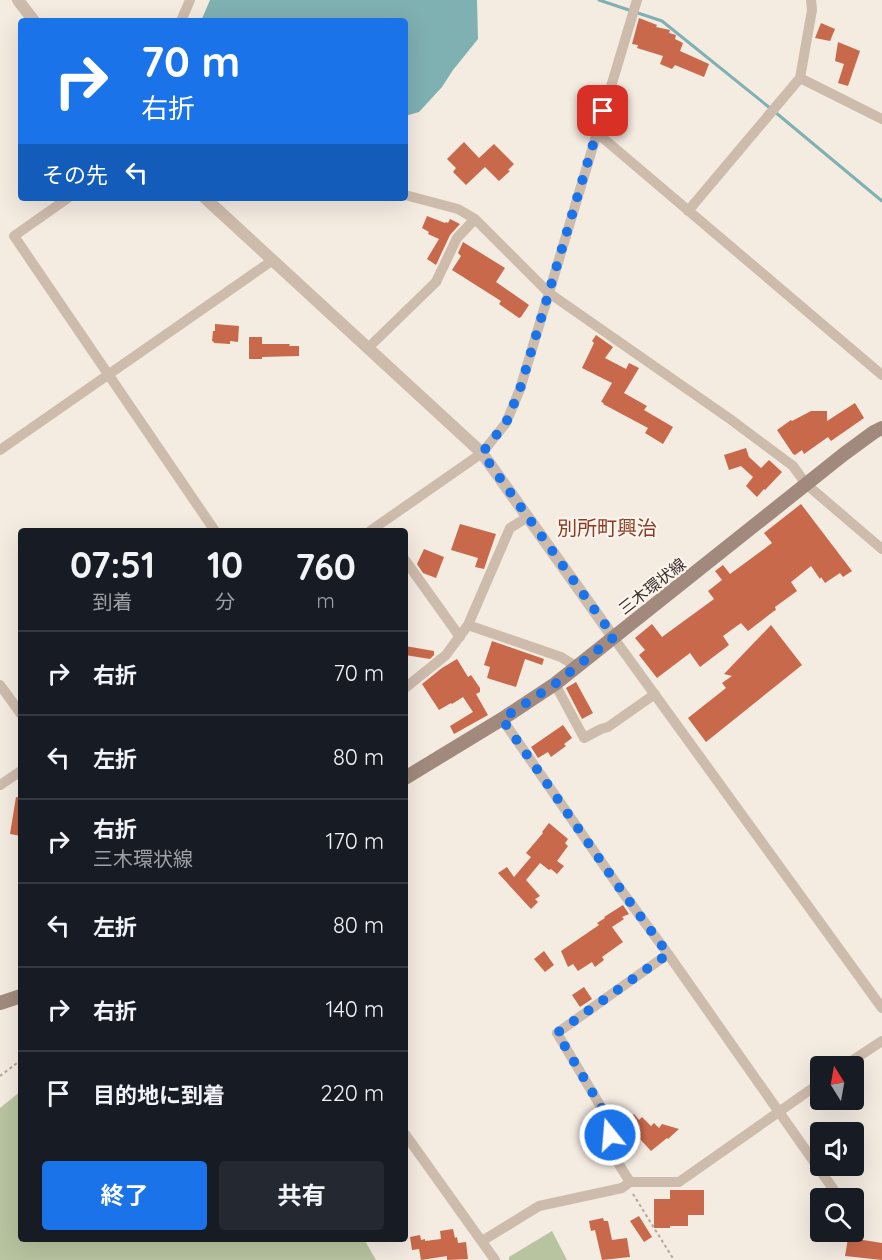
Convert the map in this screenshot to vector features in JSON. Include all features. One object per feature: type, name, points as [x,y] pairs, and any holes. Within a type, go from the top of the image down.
[{"type":"main road","name":"三木環状線","points":[[408,776],[555,684],[844,454],[882,428]]},
{"type":"main road","points":[[0,1003],[18,997]]},
{"type":"street","points":[[18,0],[32,18]]},
{"type":"street","points":[[182,18],[190,0]]},
{"type":"street","points":[[382,528],[482,453],[506,423],[520,389],[636,2],[623,0]]},
{"type":"street","points":[[688,211],[800,78],[812,10],[811,0]]},
{"type":"street","points":[[800,78],[882,119]]},
{"type":"street","points":[[597,133],[882,375]]},
{"type":"street","points":[[408,196],[459,209],[475,219],[549,292],[793,466],[806,484],[882,549]]},
{"type":"street","points":[[64,201],[14,236],[213,528]]},
{"type":"street","points":[[208,201],[482,453],[882,1008]]},
{"type":"street","points":[[368,348],[436,282],[457,238],[475,219]]},
{"type":"street","points":[[0,450],[273,260]]},
{"type":"street","points":[[408,686],[446,655],[460,637],[468,625],[510,528],[528,518]]},
{"type":"street","points":[[408,564],[460,637]]},
{"type":"street","points":[[468,625],[561,657],[577,667]]},
{"type":"street","points":[[555,684],[584,738],[608,727],[655,694]]},
{"type":"street","points":[[0,685],[18,710]]},
{"type":"street","points":[[502,719],[833,1188]]},
{"type":"street","points":[[0,785],[18,773]]},
{"type":"street","points":[[630,1182],[615,1158],[604,1112],[557,1033],[668,954]]},
{"type":"street","points":[[859,1056],[882,1041]]},
{"type":"street","points":[[482,1240],[539,1206],[622,1188],[630,1182],[679,1182],[810,1090]]},
{"type":"street","points":[[408,1138],[495,1260]]},
{"type":"path","points":[[0,1076],[18,1062]]},
{"type":"path","points":[[630,1182],[632,1193],[674,1260]]},
{"type":"green space","points":[[18,1093],[18,1242],[366,1242],[376,1260],[0,1260],[0,1108]]},
{"type":"green space","points":[[552,1231],[567,1260],[509,1260],[509,1257]]},
{"type":"water","points":[[210,0],[477,0],[478,39],[442,87],[419,112],[408,115],[408,18],[202,18]]},
{"type":"building","points":[[639,18],[657,25],[656,27],[670,30],[669,33],[676,35],[675,39],[683,43],[680,51],[709,64],[704,77],[675,65],[672,69],[660,64],[663,56],[637,48],[638,45],[632,44]]},
{"type":"building","points":[[821,23],[835,29],[830,41],[815,38]]},
{"type":"building","points":[[838,42],[860,51],[848,86],[838,83],[844,64],[835,61]]},
{"type":"building","points":[[464,142],[479,158],[494,144],[514,164],[499,181],[485,167],[466,185],[453,172],[456,168],[447,159]]},
{"type":"building","points":[[427,216],[445,223],[448,223],[450,219],[460,224],[450,235],[436,265],[427,259],[439,239],[422,228]]},
{"type":"building","points":[[463,242],[505,268],[496,282],[529,305],[521,317],[519,318],[499,304],[501,301],[452,270],[461,256],[458,253]]},
{"type":"building","points":[[215,324],[239,326],[238,342],[214,343],[212,341]]},
{"type":"building","points":[[596,335],[613,347],[605,358],[626,369],[629,363],[639,368],[624,393],[647,406],[644,410],[673,427],[663,444],[645,433],[648,428],[601,402],[612,383],[582,368]]},
{"type":"building","points":[[249,337],[262,337],[262,344],[299,346],[299,356],[249,359]]},
{"type":"building","points":[[855,403],[864,418],[831,441],[828,437],[804,454],[802,450],[793,454],[777,430],[791,420],[811,411],[827,411],[827,421]]},
{"type":"building","points":[[746,448],[749,457],[761,468],[769,460],[782,472],[757,497],[746,486],[753,477],[741,466],[729,470],[724,455]]},
{"type":"building","points":[[801,504],[852,571],[843,577],[840,573],[825,583],[811,566],[791,582],[797,591],[748,631],[741,623],[723,636],[729,645],[700,667],[690,653],[657,678],[639,655],[645,650],[635,638],[652,624],[662,637],[714,599],[708,591],[722,580],[715,571],[723,565],[730,574],[772,543],[764,533]]},
{"type":"building","points":[[460,524],[496,534],[484,569],[475,567],[478,558],[451,550]]},
{"type":"building","points":[[424,549],[444,557],[436,578],[423,573],[417,564]]},
{"type":"building","points":[[771,625],[802,665],[706,742],[688,718],[726,688],[722,683],[732,676],[724,674]]},
{"type":"building","points":[[492,641],[544,659],[542,665],[525,659],[516,687],[487,678],[490,667],[484,665]]},
{"type":"building","points":[[408,647],[434,651],[430,659],[408,655]]},
{"type":"building","points":[[457,659],[468,677],[471,675],[480,688],[480,692],[476,694],[488,715],[454,734],[450,726],[473,712],[463,697],[439,710],[422,684]]},
{"type":"building","points":[[576,682],[593,713],[582,719],[566,688]]},
{"type":"building","points":[[563,725],[572,738],[564,744],[566,746],[551,757],[548,752],[538,758],[531,747]]},
{"type":"building","points":[[16,797],[18,797],[18,835],[10,834]]},
{"type":"building","points":[[549,823],[568,839],[565,843],[568,846],[557,861],[564,866],[557,874],[540,863],[526,880],[540,896],[535,899],[538,902],[531,909],[498,873],[507,867],[514,877],[531,857],[526,853]]},
{"type":"building","points":[[623,905],[629,914],[622,917],[624,919],[612,927],[623,942],[602,957],[604,960],[595,967],[592,962],[578,971],[573,964],[568,967],[561,951]]},
{"type":"building","points":[[544,951],[554,965],[545,972],[534,959]]},
{"type":"building","points":[[584,987],[592,999],[580,1007],[572,995]]},
{"type":"building","points":[[623,1113],[628,1120],[634,1114],[639,1120],[642,1117],[651,1126],[654,1123],[659,1128],[662,1124],[679,1129],[651,1151],[639,1138],[628,1149],[618,1137],[614,1121]]},
{"type":"building","points":[[670,1190],[704,1190],[704,1215],[688,1215],[688,1226],[654,1228],[654,1199],[670,1199]]},
{"type":"building","points":[[639,1216],[652,1237],[644,1242],[630,1221]]},
{"type":"building","points":[[603,1218],[604,1221],[608,1221],[612,1240],[627,1238],[630,1257],[602,1260],[595,1230],[591,1231],[589,1221]]},
{"type":"building","points":[[453,1229],[458,1243],[466,1242],[468,1259],[447,1260],[447,1256],[421,1260],[419,1249],[412,1250],[410,1237],[420,1235],[421,1240],[425,1239],[425,1241],[441,1239],[440,1231]]},
{"type":"building","points":[[864,1240],[882,1243],[882,1260],[845,1256],[847,1242],[864,1242]]},
{"type":"waterway","points":[[599,0],[662,21],[770,108]]},
{"type":"waterway","points":[[775,112],[882,201]]},
{"type":"district","name":"別所町興治","points":[[607,527]]},
{"type":"route","points":[[603,111],[520,389],[506,423],[482,453],[614,637],[555,684],[502,719],[668,954],[557,1033],[604,1112],[610,1135]]}]
